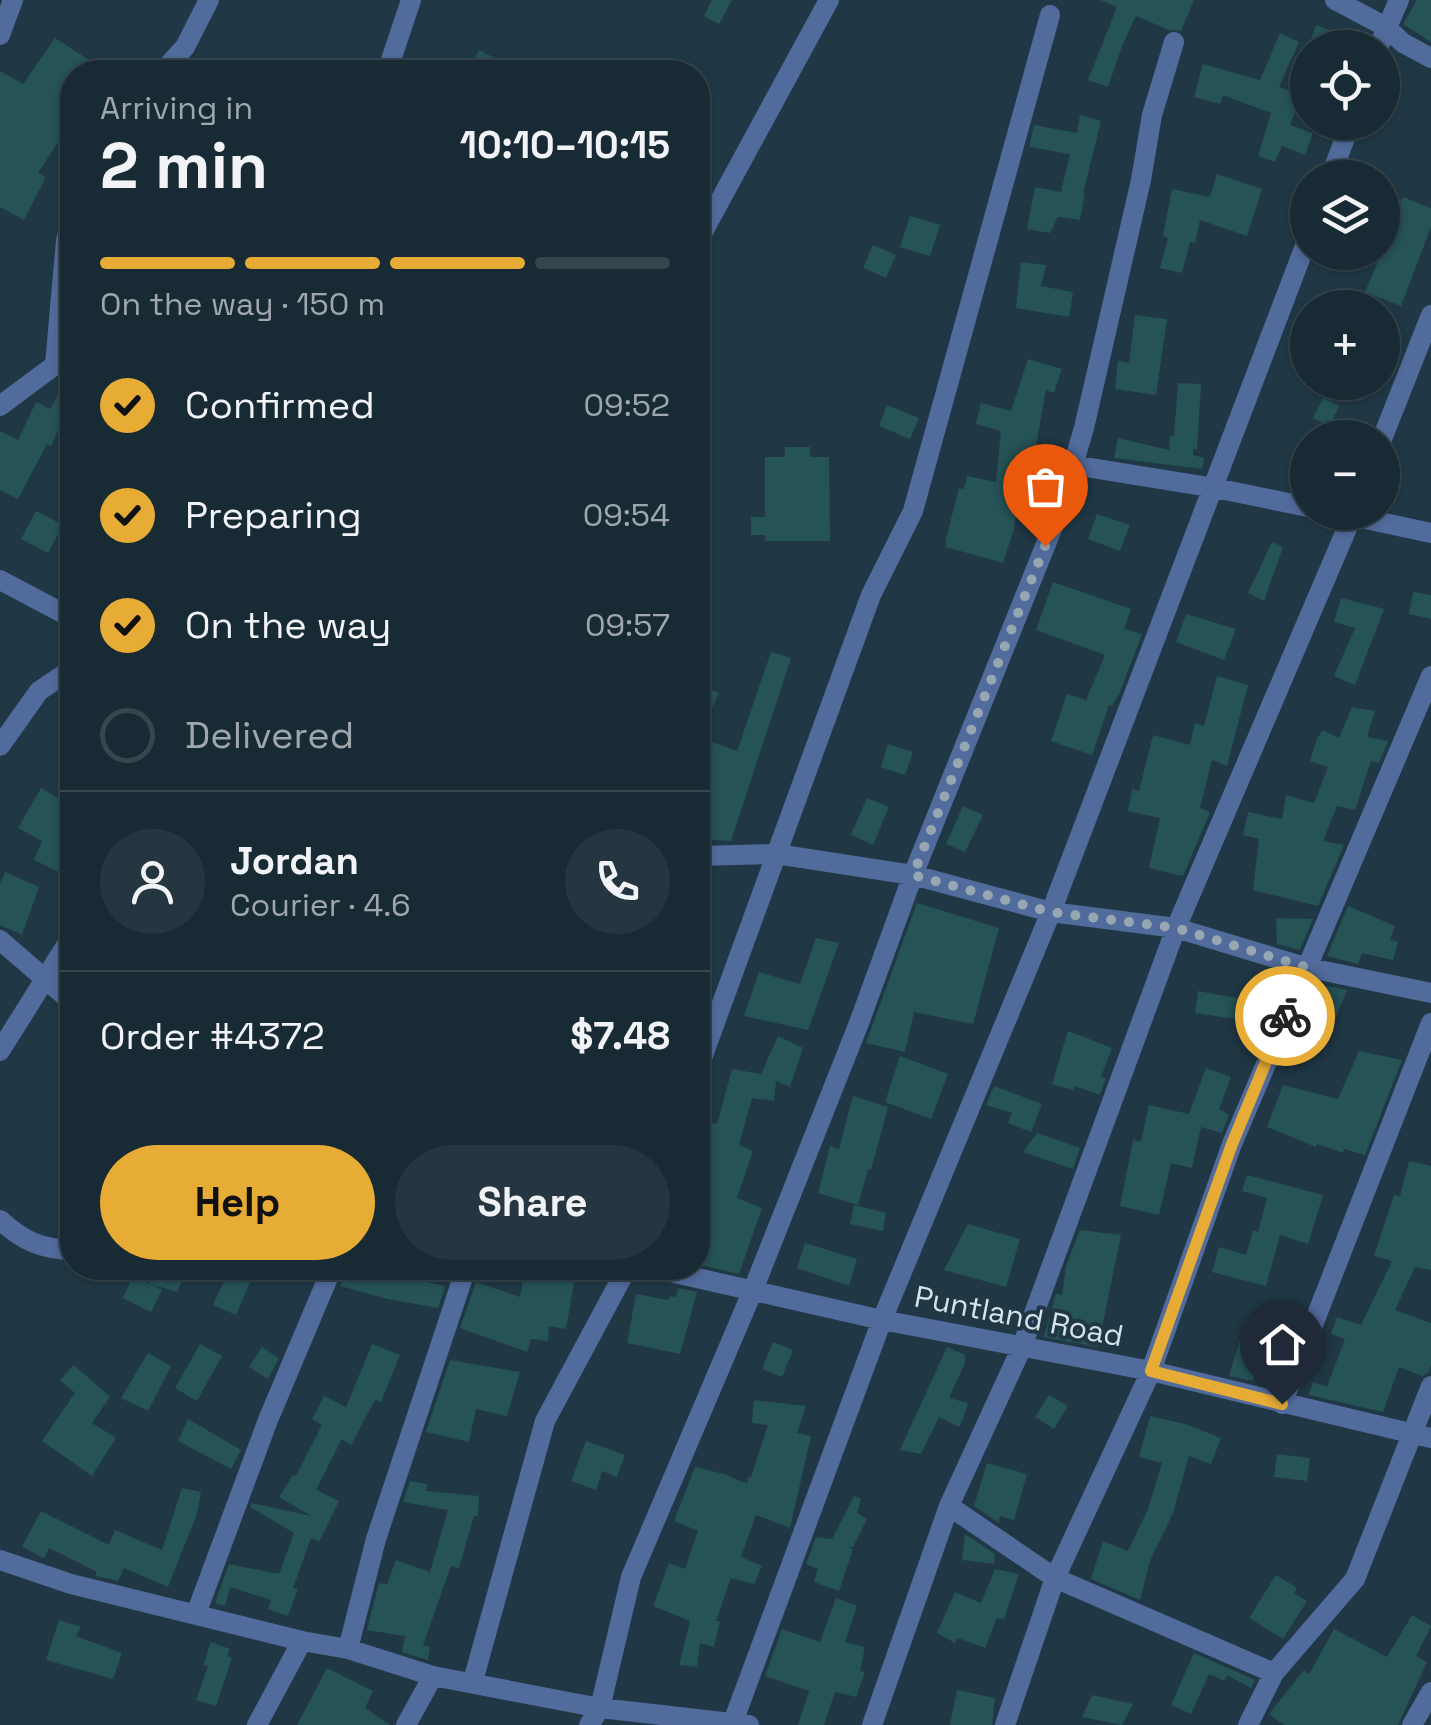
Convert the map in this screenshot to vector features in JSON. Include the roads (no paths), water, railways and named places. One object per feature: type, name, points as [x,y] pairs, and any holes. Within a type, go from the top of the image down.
[{"type":"street","points":[[0,34],[13,0]]},
{"type":"street","points":[[174,60],[185,48],[209,0]]},
{"type":"street","points":[[391,60],[411,0]]},
{"type":"street","points":[[710,219],[828,0]]},
{"type":"street","points":[[1335,0],[1386,26],[1404,43],[1431,58]]},
{"type":"street","points":[[1385,30],[1399,0]]},
{"type":"street","points":[[710,1036],[871,594],[913,511],[1050,15]]},
{"type":"street","points":[[595,1716],[631,1576],[754,1290],[913,875],[1060,509],[1141,180],[1152,115],[1174,42]]},
{"type":"street","points":[[0,1560],[71,1584],[348,1649],[434,1676],[472,1681],[595,1716],[741,1723],[882,1320],[1050,912],[1296,270]]},
{"type":"street","points":[[0,406],[56,365],[60,315]]},
{"type":"street","points":[[1390,420],[1431,315]]},
{"type":"street","points":[[1073,465],[1290,503]]},
{"type":"street","points":[[1400,526],[1431,533]]},
{"type":"street","points":[[872,1725],[949,1506],[1021,1348],[1176,928],[1339,530]]},
{"type":"street","points":[[0,580],[60,606]]},
{"type":"street","points":[[1005,1725],[1055,1578],[1151,1371],[1232,1144],[1431,676]]},
{"type":"street","points":[[0,746],[40,691],[60,677]]},
{"type":"street","points":[[710,856],[776,854],[913,875],[1050,912],[1176,928],[1305,967],[1431,993]]},
{"type":"street","points":[[0,940],[60,991]]},
{"type":"street","points":[[0,1051],[60,955]]},
{"type":"street","points":[[1282,1404],[1431,1023]]},
{"type":"street","points":[[0,1220],[21,1238],[60,1250]]},
{"type":"street","points":[[196,1614],[268,1420],[327,1280]]},
{"type":"street","points":[[348,1649],[376,1539],[462,1280]]},
{"type":"street","points":[[472,1681],[546,1421],[621,1280]]},
{"type":"street","name":"Puntland Road","points":[[708,1280],[882,1320],[1151,1371],[1421,1436]]},
{"type":"street","points":[[1248,1725],[1274,1673],[1354,1579],[1421,1436],[1431,1386]]},
{"type":"street","points":[[949,1506],[1055,1578],[1274,1673]]},
{"type":"street","points":[[258,1725],[302,1641]]},
{"type":"street","points":[[406,1725],[434,1676]]},
{"type":"street","points":[[1412,1725],[1431,1692]]}]
